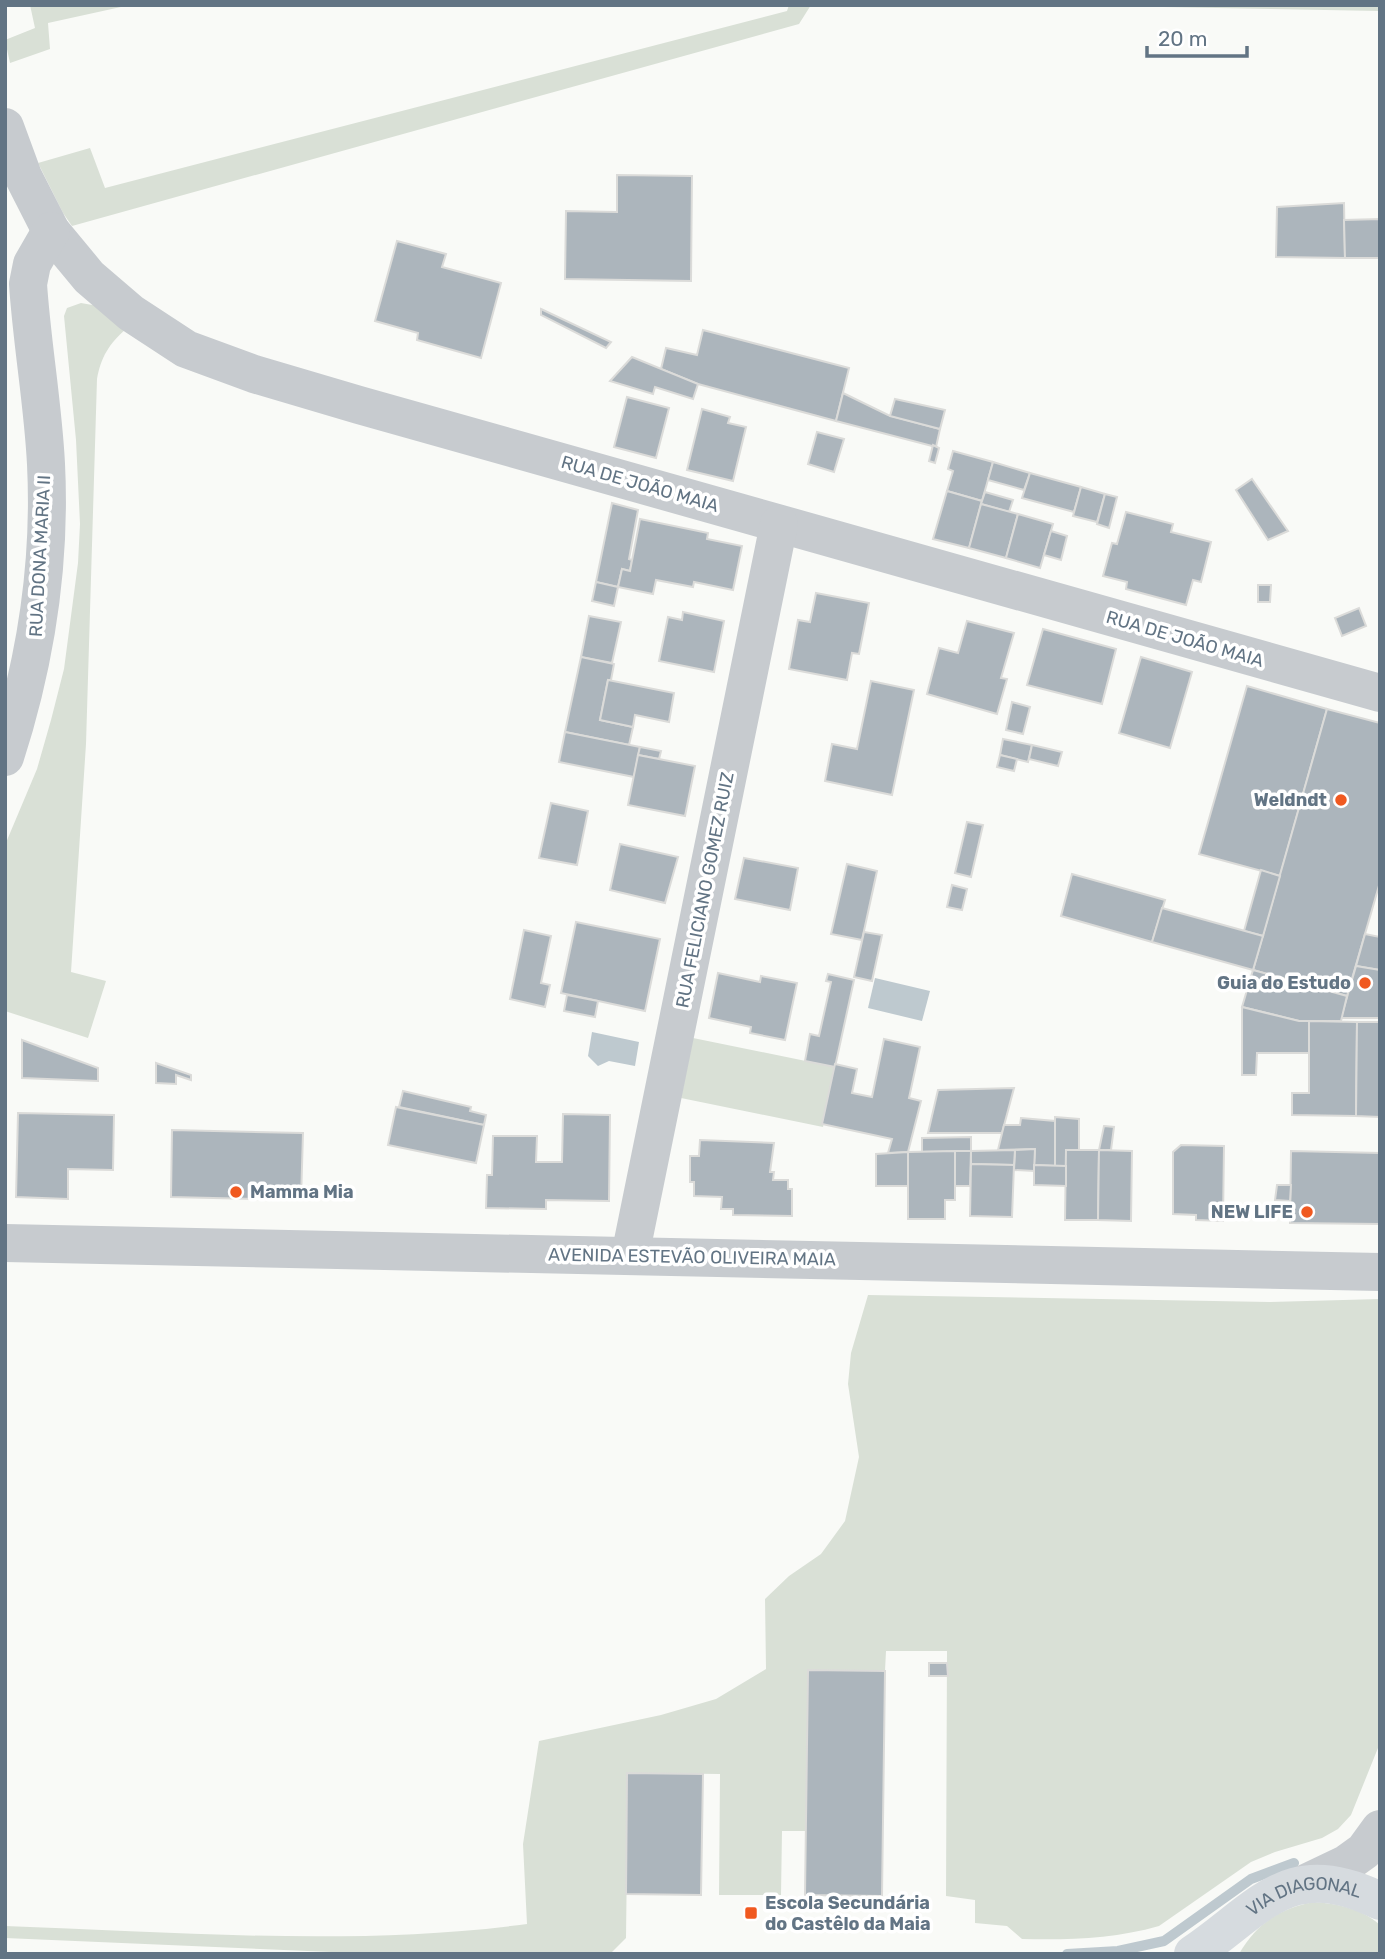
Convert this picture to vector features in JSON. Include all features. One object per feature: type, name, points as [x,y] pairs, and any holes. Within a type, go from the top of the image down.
[{"type":"main road","name":"VIA DIAGONAL","points":[[1193,1954],[1225,1939],[1253,1907],[1276,1894],[1302,1885],[1342,1885],[1380,1901]]},
{"type":"street","name":"RUA DE JOÃO MAIA","points":[[5,127],[23,176],[51,231],[89,278],[131,313],[186,349],[254,374],[359,405],[1380,693]]},
{"type":"street","name":"RUA DONA MARIA II","points":[[5,757],[33,659],[41,604],[46,464],[28,284],[32,264],[51,231]]},
{"type":"street","name":"RUA FELICIANO GOMEZ RUIZ","points":[[630,1256],[779,524]]},
{"type":"street","name":"AVENIDA ESTEVÃO OLIVEIRA MAIA","points":[[5,1243],[1380,1272]]},
{"type":"street","points":[[1302,1885],[1346,1864],[1364,1851],[1380,1829]]},
{"type":"shaded area","points":[[30,5],[130,5],[48,23],[50,49],[10,63],[5,40],[35,28]]},
{"type":"shaded area","points":[[789,5],[811,5],[799,24],[72,226],[38,163],[90,148],[105,188],[787,11]]},
{"type":"shaded area","points":[[1052,5],[1380,5],[1380,11]]},
{"type":"shaded area","points":[[81,303],[98,306],[126,329],[107,351],[97,379],[86,744],[71,972],[106,981],[88,1038],[5,1011],[5,845],[37,769],[51,720],[64,669],[78,563],[80,524],[76,440],[64,316],[67,308]]},
{"type":"shaded area","points":[[875,978],[930,991],[922,1021],[868,1008]]},
{"type":"shaded area","points":[[592,1032],[639,1042],[635,1066],[609,1061],[598,1066],[588,1056]]},
{"type":"shaded area","points":[[693,1038],[835,1067],[823,1127],[681,1098]]},
{"type":"shaded area","points":[[868,1295],[1270,1302],[1380,1299],[1380,1743],[1351,1815],[1338,1829],[1322,1838],[1251,1862],[1159,1926],[1091,1938],[1022,1939],[1007,1926],[975,1923],[975,1900],[946,1896],[947,1651],[886,1651],[885,1671],[808,1671],[806,1831],[782,1831],[781,1895],[719,1895],[720,1774],[628,1773],[626,1938],[610,1954],[379,1954],[5,1938],[5,1926],[332,1936],[462,1931],[527,1924],[523,1844],[539,1741],[661,1715],[716,1699],[766,1669],[765,1599],[789,1576],[821,1554],[845,1521],[859,1457],[848,1384],[851,1353]]},
{"type":"shaded area","points":[[1314,1902],[1349,1908],[1373,1919],[1380,1925],[1380,1954],[1239,1954],[1253,1934],[1270,1919],[1290,1908]]},
{"type":"building","points":[[617,175],[692,176],[691,281],[565,279],[566,211],[617,212]]},
{"type":"building","points":[[1344,203],[1345,258],[1276,257],[1277,207]]},
{"type":"building","points":[[1380,219],[1380,258],[1345,258],[1344,220]]},
{"type":"building","points":[[397,241],[446,254],[442,267],[501,283],[481,358],[417,340],[418,333],[375,321]]},
{"type":"building","points":[[541,309],[611,342],[606,348],[541,315]]},
{"type":"building","points":[[703,330],[849,368],[836,421],[698,384],[661,369],[666,348],[697,355]]},
{"type":"building","points":[[632,357],[698,384],[693,399],[655,387],[653,394],[610,381]]},
{"type":"building","points":[[843,393],[888,415],[940,429],[936,447],[836,421]]},
{"type":"building","points":[[627,397],[669,408],[656,458],[614,447]]},
{"type":"building","points":[[895,399],[945,410],[940,429],[890,416]]},
{"type":"building","points":[[702,409],[730,417],[728,423],[746,427],[733,481],[687,470]]},
{"type":"building","points":[[817,432],[844,439],[834,472],[808,464]]},
{"type":"building","points":[[933,445],[939,448],[935,463],[929,461]]},
{"type":"building","points":[[953,451],[993,462],[982,501],[947,491],[953,471],[948,469]]},
{"type":"building","points":[[993,462],[1030,473],[1024,490],[988,480]]},
{"type":"building","points":[[1030,473],[1081,487],[1074,512],[1022,498]]},
{"type":"building","points":[[1252,479],[1288,531],[1268,540],[1236,490]]},
{"type":"building","points":[[1081,487],[1105,494],[1097,522],[1073,516]]},
{"type":"building","points":[[947,491],[982,501],[969,548],[933,539]]},
{"type":"building","points":[[985,492],[1013,500],[1009,512],[981,504]]},
{"type":"building","points":[[1105,494],[1117,497],[1109,528],[1097,524]]},
{"type":"building","points":[[612,503],[638,510],[629,559],[632,560],[630,571],[622,569],[618,587],[596,582]]},
{"type":"building","points":[[981,504],[1018,514],[1006,558],[969,548]]},
{"type":"building","points":[[1126,512],[1173,524],[1171,532],[1211,542],[1201,582],[1193,580],[1186,605],[1126,589],[1127,582],[1103,576],[1112,543],[1117,544]]},
{"type":"building","points":[[1018,514],[1053,524],[1040,568],[1006,558]]},
{"type":"building","points":[[640,519],[708,533],[707,539],[742,546],[733,590],[694,582],[693,587],[656,580],[653,594],[618,587],[622,569],[630,571]]},
{"type":"building","points":[[1051,531],[1067,536],[1061,560],[1044,555]]},
{"type":"building","points":[[596,582],[618,587],[614,606],[592,601]]},
{"type":"building","points":[[1258,585],[1271,585],[1270,602],[1258,602]]},
{"type":"building","points":[[816,593],[869,603],[859,654],[852,653],[847,680],[789,669],[798,620],[810,622]]},
{"type":"building","points":[[1359,608],[1366,626],[1342,636],[1335,618]]},
{"type":"building","points":[[683,612],[724,621],[714,672],[659,661],[668,617],[682,620]]},
{"type":"building","points":[[589,616],[621,622],[612,663],[581,657]]},
{"type":"building","points":[[967,621],[1014,633],[1001,678],[1007,679],[997,714],[927,694],[939,648],[958,653]]},
{"type":"building","points":[[1043,629],[1116,649],[1102,704],[1027,685]]},
{"type":"building","points":[[581,657],[614,664],[600,720],[633,727],[629,745],[565,732]]},
{"type":"building","points":[[1141,657],[1192,672],[1170,748],[1119,733]]},
{"type":"building","points":[[608,680],[674,693],[669,722],[635,715],[633,727],[600,720]]},
{"type":"building","points":[[871,681],[914,690],[892,795],[825,781],[832,744],[857,749]]},
{"type":"building","points":[[1247,686],[1327,709],[1280,876],[1199,854]]},
{"type":"building","points":[[1012,702],[1030,707],[1023,734],[1006,730]]},
{"type":"building","name":"Weldndt","points":[[1327,709],[1380,723],[1380,882],[1347,996],[1253,970]]},
{"type":"building","points":[[565,732],[640,747],[634,777],[559,762]]},
{"type":"building","points":[[1003,739],[1032,745],[1028,762],[1000,755]]},
{"type":"building","points":[[1032,745],[1062,752],[1058,766],[1029,759]]},
{"type":"building","points":[[640,747],[661,751],[659,759],[638,755]]},
{"type":"building","points":[[638,755],[695,766],[685,816],[628,805]]},
{"type":"building","points":[[1000,755],[1017,759],[1014,771],[997,767]]},
{"type":"building","points":[[551,803],[588,811],[577,865],[539,858]]},
{"type":"building","points":[[967,822],[983,825],[971,877],[955,873]]},
{"type":"building","points":[[620,844],[678,857],[665,903],[610,890]]},
{"type":"building","points":[[744,858],[798,868],[790,910],[735,899]]},
{"type":"building","points":[[847,864],[877,871],[862,940],[831,934]]},
{"type":"building","points":[[1261,870],[1280,876],[1263,936],[1244,931]]},
{"type":"building","points":[[1072,874],[1165,900],[1152,942],[1061,916]]},
{"type":"building","points":[[952,885],[967,889],[962,910],[947,907]]},
{"type":"building","points":[[1162,908],[1263,936],[1253,970],[1152,942]]},
{"type":"building","points":[[576,922],[660,939],[645,1011],[561,993]]},
{"type":"building","points":[[524,930],[551,936],[541,983],[550,985],[545,1007],[510,999]]},
{"type":"building","points":[[864,932],[882,935],[872,981],[854,977]]},
{"type":"building","points":[[1365,934],[1380,937],[1380,970],[1356,966]]},
{"type":"building","name":"Guia do Estudo","points":[[1356,966],[1380,970],[1380,1018],[1341,1018]]},
{"type":"building","points":[[1253,970],[1347,996],[1341,1021],[1299,1021],[1242,1007]]},
{"type":"building","points":[[718,973],[760,982],[761,976],[797,983],[785,1040],[750,1033],[751,1027],[709,1018]]},
{"type":"building","points":[[828,974],[854,980],[835,1067],[805,1061],[810,1034],[819,1036],[831,982],[826,981]]},
{"type":"building","points":[[567,995],[598,1001],[595,1017],[564,1011]]},
{"type":"building","points":[[1242,1007],[1309,1021],[1309,1053],[1257,1053],[1256,1075],[1242,1075]]},
{"type":"building","points":[[1309,1021],[1357,1022],[1356,1116],[1292,1115],[1292,1093],[1309,1093]]},
{"type":"building","points":[[1357,1022],[1380,1022],[1380,1117],[1356,1116]]},
{"type":"building","points":[[884,1039],[920,1047],[909,1098],[921,1101],[908,1152],[888,1153],[892,1139],[822,1124],[835,1064],[857,1069],[852,1093],[872,1097]]},
{"type":"building","points":[[22,1040],[98,1068],[98,1081],[22,1078]]},
{"type":"building","points":[[156,1063],[191,1075],[191,1080],[176,1075],[176,1084],[156,1083]]},
{"type":"building","points":[[1014,1088],[1002,1133],[928,1133],[938,1090]]},
{"type":"building","points":[[403,1091],[471,1107],[470,1111],[486,1115],[484,1125],[399,1107]]},
{"type":"building","points":[[396,1107],[484,1125],[476,1163],[388,1145]]},
{"type":"building","points":[[18,1113],[114,1115],[113,1170],[68,1169],[68,1199],[16,1197]]},
{"type":"building","points":[[563,1114],[610,1115],[609,1201],[546,1200],[546,1209],[486,1208],[487,1175],[492,1175],[493,1136],[537,1136],[536,1162],[562,1162]]},
{"type":"building","points":[[1055,1117],[1079,1119],[1079,1150],[1066,1150],[1066,1166],[1055,1166]]},
{"type":"building","points":[[1021,1118],[1055,1121],[1055,1166],[1034,1165],[1035,1149],[998,1150],[1004,1125],[1020,1125]]},
{"type":"building","points":[[1104,1126],[1114,1127],[1111,1150],[1099,1150]]},
{"type":"building","points":[[172,1130],[303,1133],[301,1200],[171,1197]]},
{"type":"building","points":[[971,1137],[971,1151],[922,1152],[922,1138]]},
{"type":"building","points":[[700,1140],[774,1143],[770,1172],[774,1172],[773,1180],[788,1180],[788,1189],[792,1189],[792,1216],[733,1215],[733,1209],[721,1209],[722,1197],[694,1196],[694,1182],[690,1182],[690,1156],[699,1156]]},
{"type":"building","points":[[1181,1145],[1224,1146],[1223,1221],[1196,1220],[1196,1215],[1173,1214],[1173,1152]]},
{"type":"building","points":[[1035,1149],[1034,1171],[1014,1170],[1015,1150]]},
{"type":"building","points":[[1015,1150],[1014,1165],[971,1164],[971,1151]]},
{"type":"building","points":[[1066,1150],[1099,1150],[1098,1220],[1065,1220]]},
{"type":"building","points":[[1099,1150],[1132,1151],[1131,1221],[1098,1220]]},
{"type":"building","points":[[955,1151],[955,1200],[945,1200],[945,1219],[908,1219],[908,1152]]},
{"type":"building","points":[[955,1151],[971,1151],[970,1186],[955,1186]]},
{"type":"building","points":[[1291,1151],[1380,1153],[1380,1224],[1290,1223]]},
{"type":"building","points":[[908,1152],[908,1186],[876,1186],[876,1154]]},
{"type":"building","points":[[971,1164],[1014,1165],[1012,1217],[970,1216]]},
{"type":"building","points":[[1034,1165],[1066,1166],[1066,1186],[1034,1185]]},
{"type":"building","points":[[1277,1185],[1291,1185],[1290,1201],[1275,1200]]},
{"type":"building","points":[[929,1663],[947,1663],[948,1676],[929,1676]]},
{"type":"building","points":[[808,1670],[885,1671],[882,1896],[805,1895]]},
{"type":"building","points":[[627,1773],[703,1774],[701,1895],[626,1894]]},
{"type":"waterway","points":[[1067,1954],[1118,1951],[1164,1941],[1251,1879],[1294,1863]]},
{"type":"place","name":"Weldndt","points":[[1341,800]]},
{"type":"place","name":"Guia do Estudo","points":[[1365,983]]},
{"type":"place","name":"Mamma Mia","points":[[236,1192]]},
{"type":"place","name":"NEW LIFE","points":[[1307,1212]]},
{"type":"place","name":"Escola Secundária do Castêlo da Maia","points":[[751,1913]]}]
